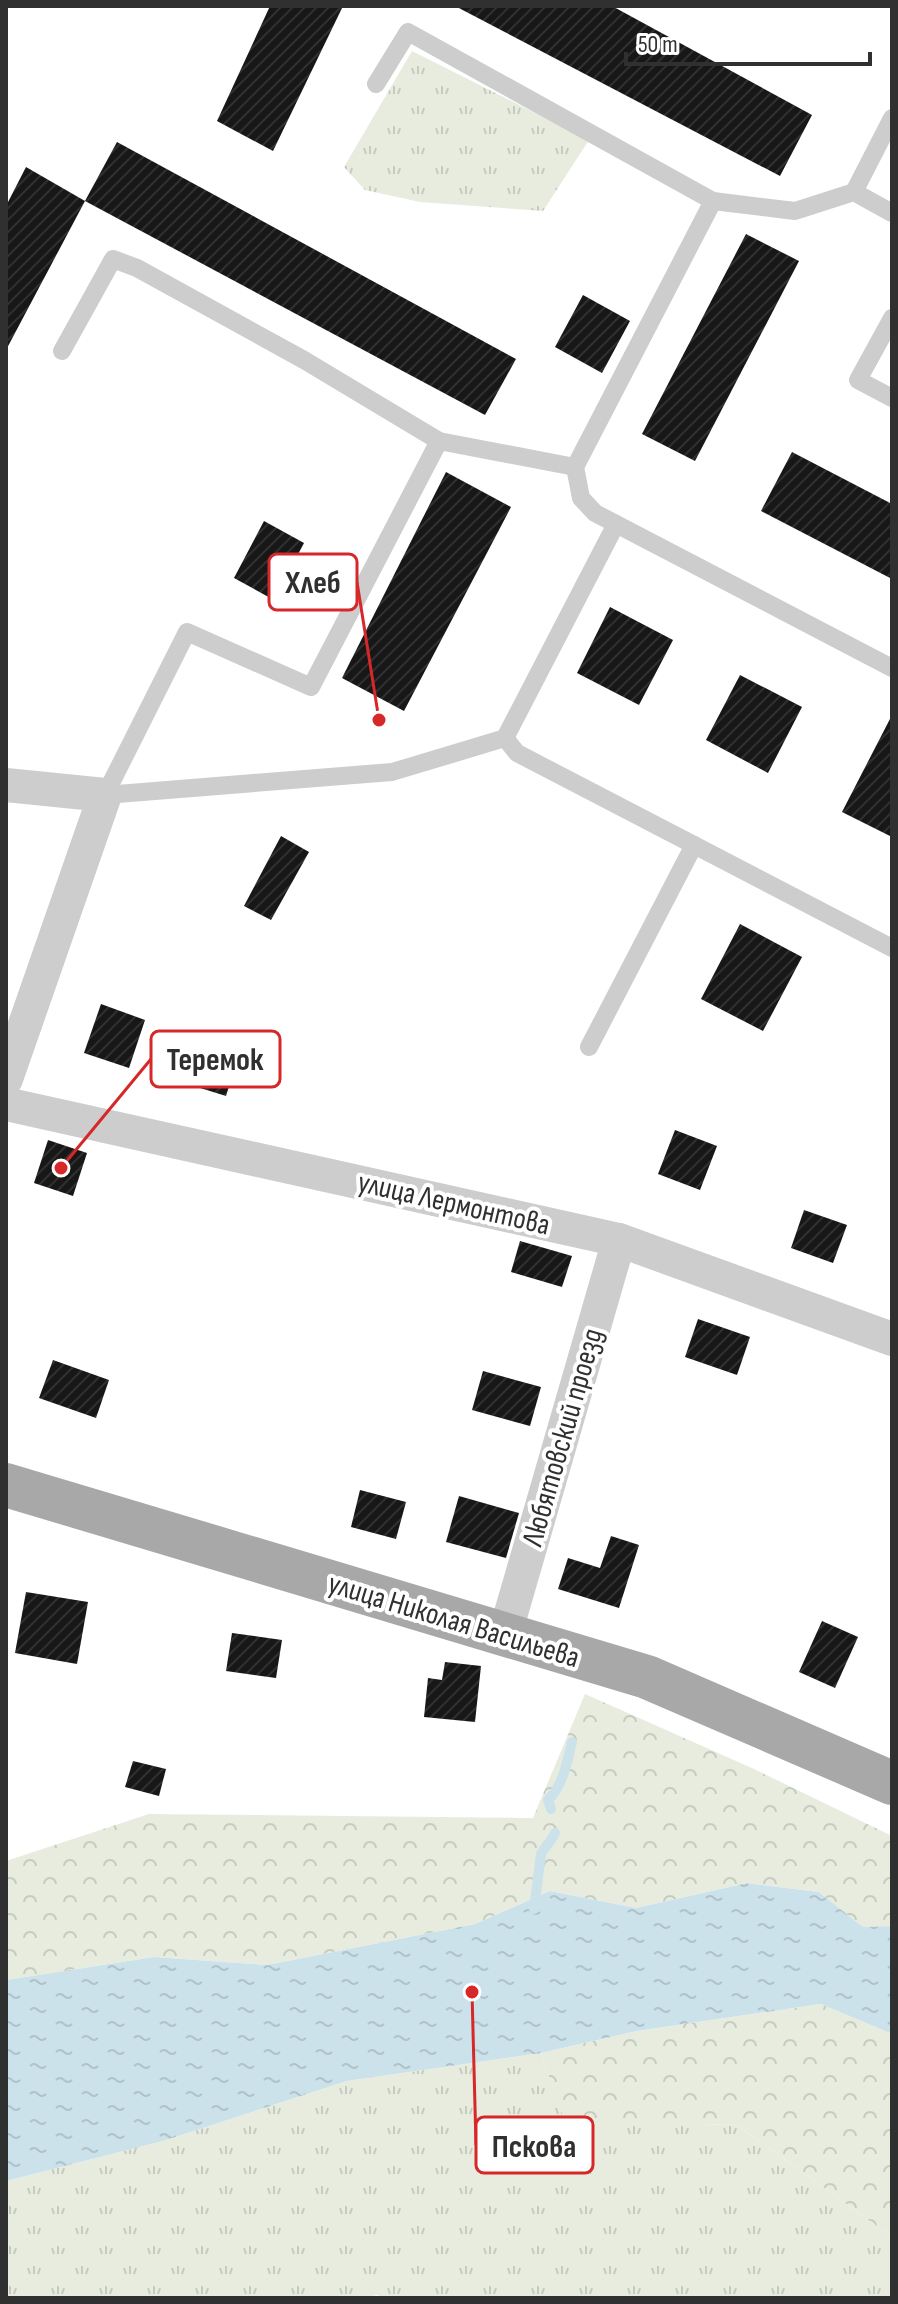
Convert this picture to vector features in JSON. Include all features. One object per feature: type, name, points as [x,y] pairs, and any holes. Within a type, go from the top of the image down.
[{"type":"main road","name":"улица Николая Васильева","points":[[6,1485],[647,1677],[892,1783]]},
{"type":"street","points":[[6,785],[105,795],[6,1079]]},
{"type":"street","name":"улица Лермонтова","points":[[6,1104],[619,1240],[892,1339]]},
{"type":"street","name":"Любятовский проезд","points":[[505,1634],[619,1240]]},
{"type":"lane","points":[[376,84],[408,32],[713,201],[795,211],[854,192],[892,118]]},
{"type":"lane","points":[[854,192],[892,213]]},
{"type":"lane","points":[[713,201],[575,467],[581,498],[595,513],[892,668]]},
{"type":"lane","points":[[62,351],[113,259],[137,268],[304,360],[439,441],[575,467]]},
{"type":"lane","points":[[892,318],[858,380],[892,398]]},
{"type":"lane","points":[[105,795],[187,632],[311,687],[439,441]]},
{"type":"lane","points":[[105,795],[392,772],[505,738],[616,524]]},
{"type":"lane","points":[[505,738],[517,753],[892,948]]},
{"type":"lane","points":[[589,1047],[694,845]]},
{"type":"green space","points":[[412,51],[589,140],[543,211],[420,202],[365,190],[344,167]]},
{"type":"green space","points":[[585,1694],[754,1769],[892,1836],[892,1926],[863,1927],[819,1892],[747,1883],[636,1908],[550,1891],[475,1924],[267,1965],[154,1957],[6,1980],[6,1861],[149,1814],[533,1818]]},
{"type":"green space","points":[[821,2004],[892,2034],[892,2237],[737,2125],[565,2122],[541,2053],[637,2031]]},
{"type":"green space","points":[[541,2053],[565,2121],[737,2125],[892,2237],[892,2298],[379,2298],[378,2295],[362,2298],[6,2298],[6,2181],[163,2141],[347,2081]]},
{"type":"water","points":[[747,1883],[819,1892],[863,1927],[892,1926],[892,2034],[821,2004],[637,2031],[541,2053],[347,2081],[163,2141],[6,2181],[6,1980],[154,1957],[267,1965],[475,1924],[550,1891],[636,1908]]},
{"type":"building","points":[[270,6],[343,6],[273,151],[217,121]]},
{"type":"building","points":[[455,6],[612,6],[812,115],[780,176]]},
{"type":"building","points":[[117,142],[516,359],[485,415],[85,201]]},
{"type":"building","points":[[26,167],[85,201],[6,350],[6,206]]},
{"type":"building","points":[[746,234],[799,261],[695,461],[642,434]]},
{"type":"building","points":[[583,295],[630,321],[602,373],[555,347]]},
{"type":"building","points":[[792,452],[892,504],[892,579],[761,511]]},
{"type":"building","points":[[446,472],[511,507],[404,711],[342,678]]},
{"type":"building","points":[[264,521],[304,543],[274,600],[234,578]]},
{"type":"building","points":[[610,607],[673,640],[639,705],[577,673]]},
{"type":"building","points":[[740,675],[802,707],[768,773],[706,740]]},
{"type":"building","points":[[892,715],[892,837],[842,812]]},
{"type":"building","points":[[281,836],[309,852],[271,920],[244,906]]},
{"type":"building","points":[[740,924],[802,957],[763,1031],[701,999]]},
{"type":"building","points":[[101,1004],[145,1020],[129,1068],[84,1053]]},
{"type":"building","points":[[194,1043],[238,1058],[226,1096],[181,1082]]},
{"type":"building","points":[[675,1130],[717,1146],[700,1190],[658,1174]]},
{"type":"building","points":[[48,1140],[87,1153],[73,1196],[34,1183]]},
{"type":"building","points":[[804,1210],[847,1225],[833,1263],[791,1248]]},
{"type":"building","points":[[520,1241],[572,1256],[562,1287],[511,1272]]},
{"type":"building","points":[[698,1319],[750,1337],[737,1375],[685,1357]]},
{"type":"building","points":[[53,1360],[109,1380],[96,1418],[39,1398]]},
{"type":"building","points":[[483,1371],[541,1387],[530,1426],[472,1410]]},
{"type":"building","points":[[360,1490],[406,1502],[396,1539],[351,1527]]},
{"type":"building","points":[[459,1496],[519,1513],[506,1558],[446,1542]]},
{"type":"building","points":[[611,1536],[639,1545],[619,1608],[558,1589],[568,1558],[600,1568]]},
{"type":"building","points":[[26,1592],[88,1602],[77,1664],[15,1653]]},
{"type":"building","points":[[822,1621],[858,1637],[835,1688],[799,1672]]},
{"type":"building","points":[[232,1633],[282,1640],[276,1678],[226,1671]]},
{"type":"building","points":[[445,1662],[481,1666],[475,1722],[424,1717],[428,1678],[442,1680]]},
{"type":"building","points":[[133,1761],[166,1769],[159,1796],[125,1787]]},
{"type":"waterway","points":[[551,1809],[548,1800],[561,1781],[572,1742]]},
{"type":"waterway","points":[[534,1909],[541,1854],[555,1833]]},
{"type":"place","name":"Хлеб","points":[[379,720]]},
{"type":"place","name":"Теремок","points":[[61,1168]]},
{"type":"place","name":"Пскова","points":[[472,1992]]}]
